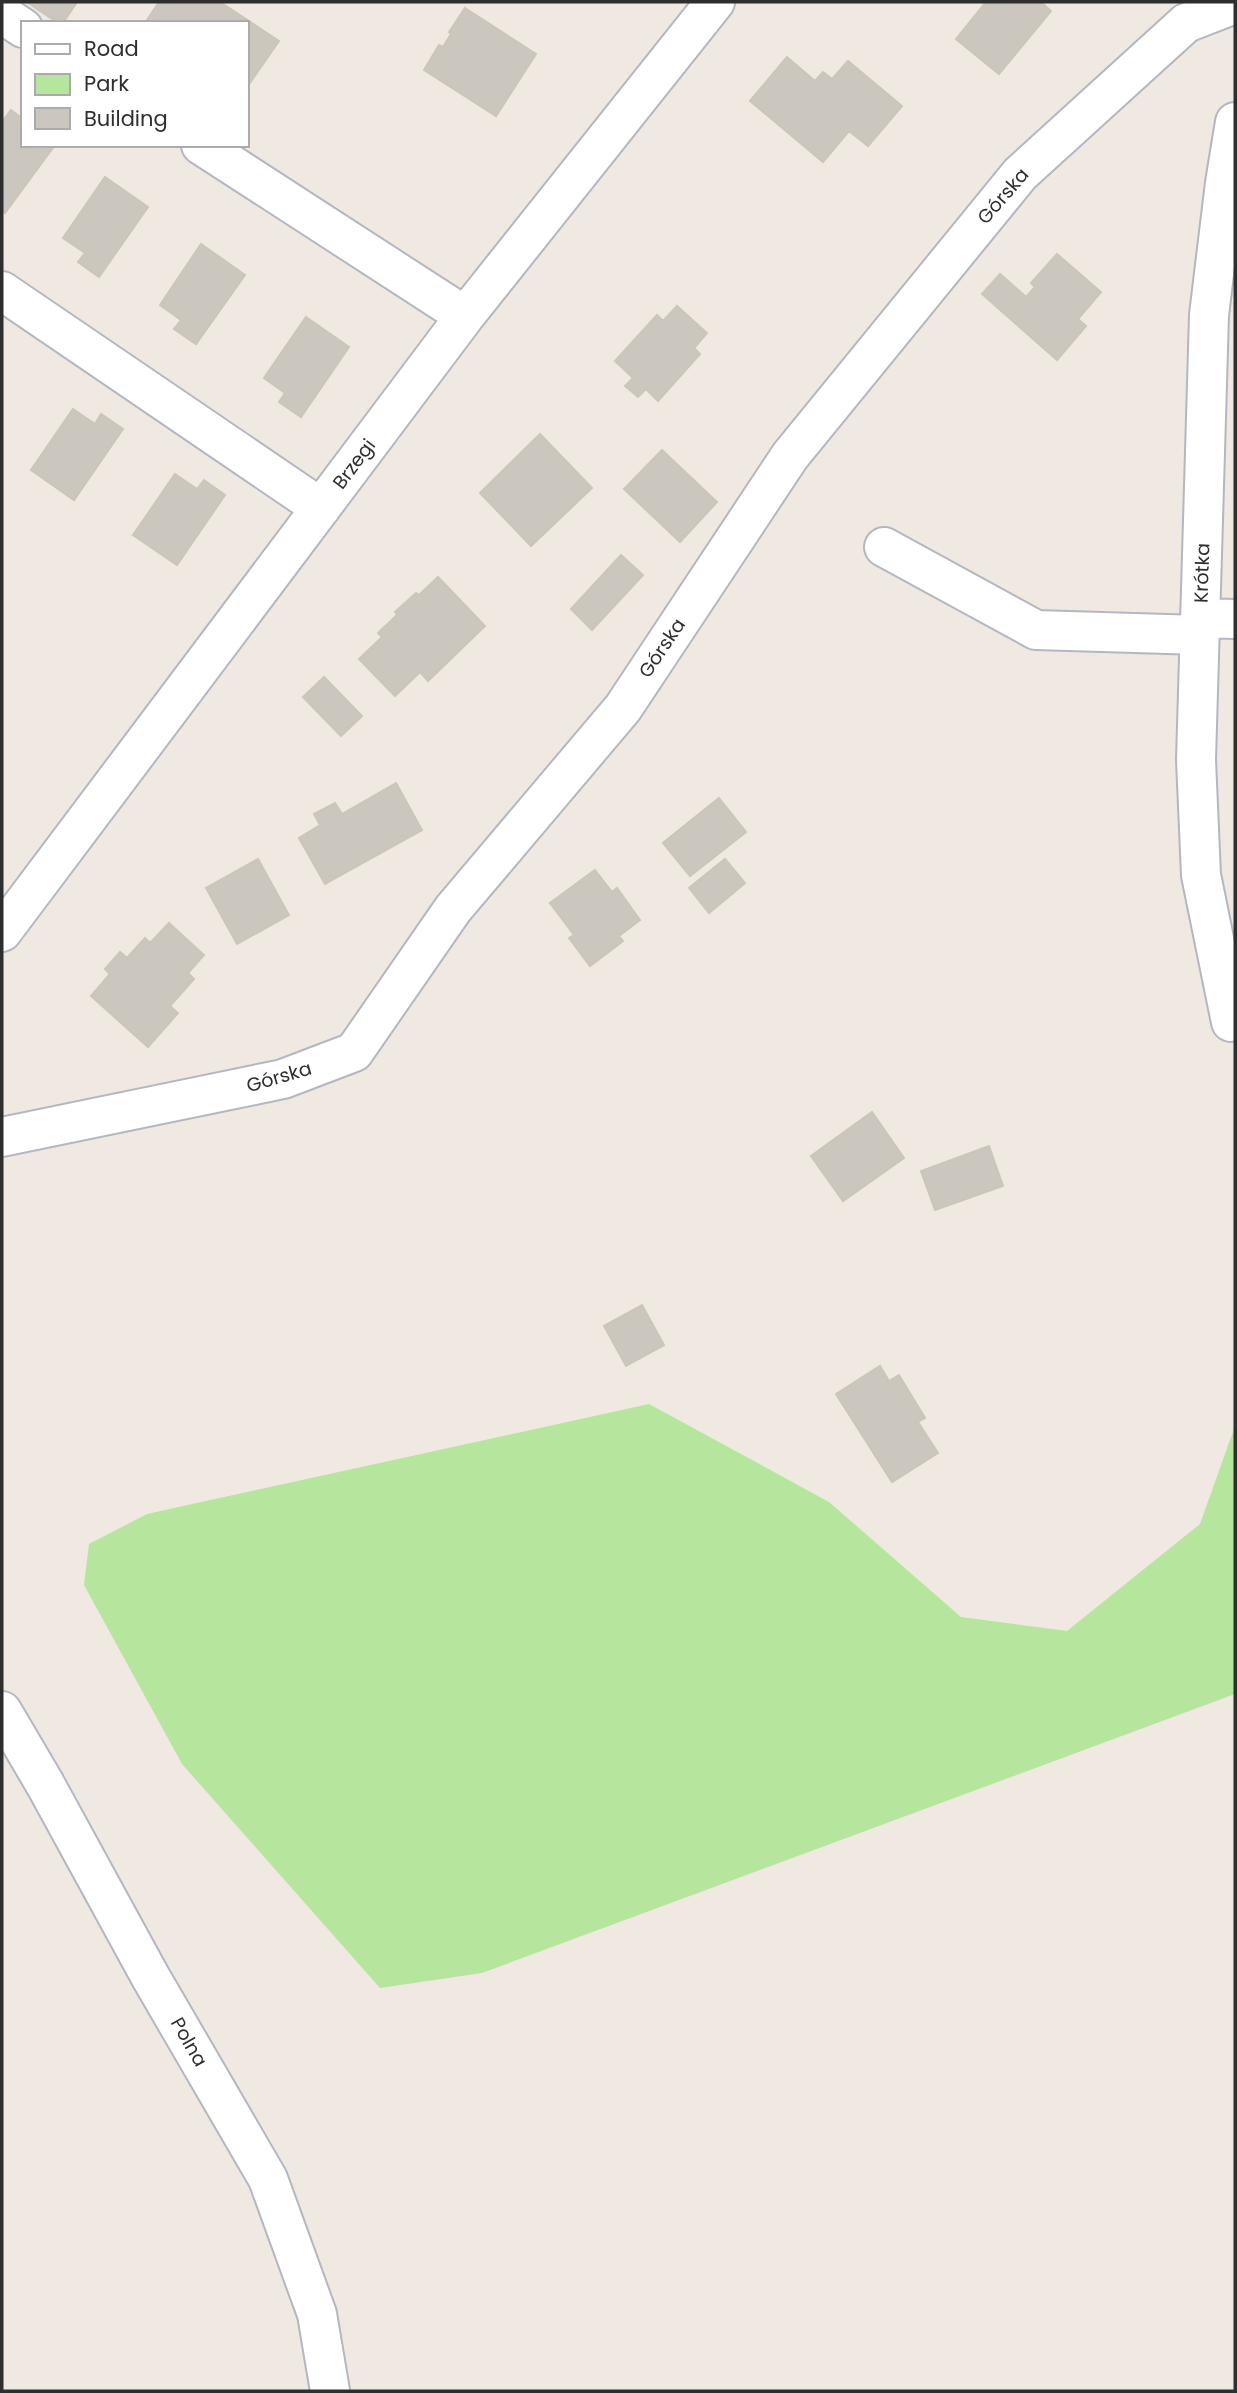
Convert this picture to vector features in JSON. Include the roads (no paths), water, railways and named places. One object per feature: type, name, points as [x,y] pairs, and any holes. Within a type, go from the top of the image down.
[{"type":"street","name":"Brzegi","points":[[2,932],[465,316],[715,2]]},
{"type":"street","name":"Górska","points":[[2,1137],[284,1079],[354,1052],[453,909],[622,708],[790,456],[1020,174],[1185,23],[1235,4]]},
{"type":"street","points":[[2,14],[21,27]]},
{"type":"street","name":"Krótka","points":[[1231,1022],[1201,875],[1196,760],[1212,624],[1209,314],[1235,122]]},
{"type":"street","points":[[204,147],[465,316]]},
{"type":"street","points":[[2,292],[321,508]]},
{"type":"street","points":[[884,547],[1036,630],[1212,624]]},
{"type":"street","name":"Polna","points":[[2,1711],[46,1784],[150,1976],[268,2179],[317,2314],[330,2391]]}]
